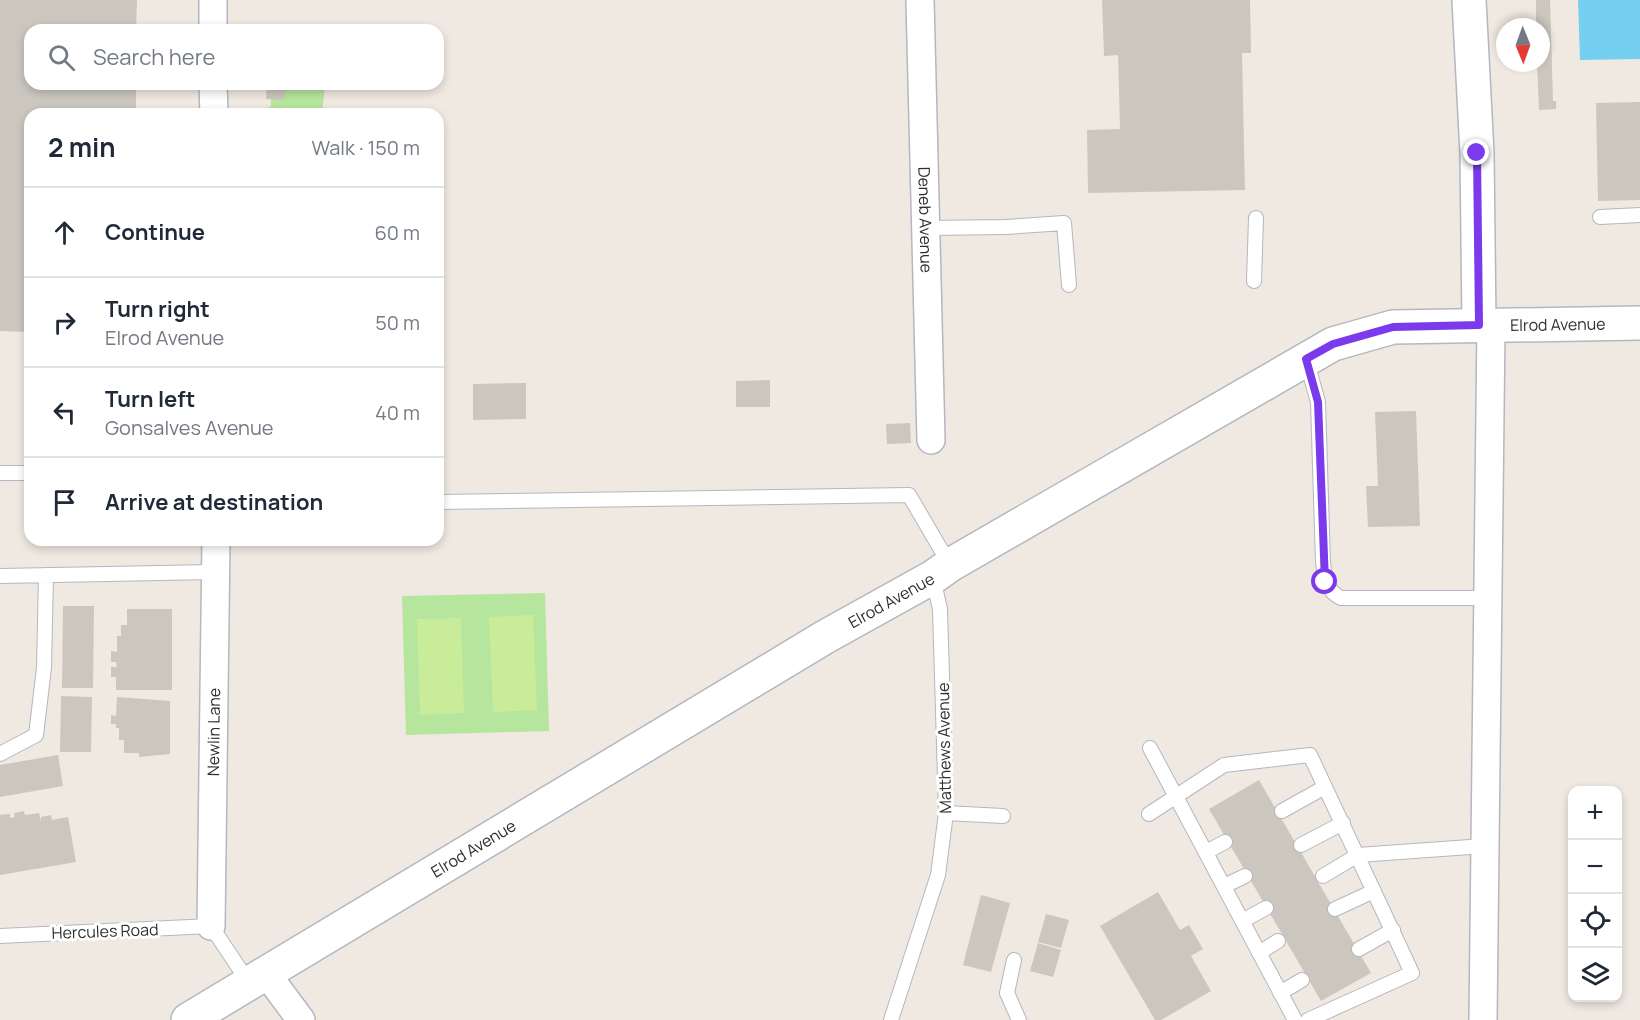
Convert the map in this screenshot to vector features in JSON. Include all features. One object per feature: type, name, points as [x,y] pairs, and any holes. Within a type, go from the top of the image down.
[{"type":"street","points":[[213,0],[213,24]]},
{"type":"street","name":"Deneb Avenue","points":[[921,0],[931,440]]},
{"type":"street","points":[[1469,0],[1485,325],[1489,598],[1482,1020]]},
{"type":"street","points":[[213,90],[214,108]]},
{"type":"street","name":"Elrod Avenue","points":[[188,1020],[825,637],[1333,344],[1393,327],[1640,323]]},
{"type":"street","name":"Newlin Lane","points":[[211,926],[216,546]]},
{"type":"street","points":[[257,978],[301,1020]]},
{"type":"lane","points":[[1600,217],[1640,216]]},
{"type":"lane","points":[[1254,281],[1256,218]]},
{"type":"lane","points":[[926,228],[1064,223],[1069,285]]},
{"type":"lane","points":[[1306,359],[1318,402],[1323,562],[1325,582],[1332,593],[1341,598],[1489,598]]},
{"type":"lane","points":[[0,473],[24,472]]},
{"type":"lane","name":"Matthews Avenue","points":[[444,502],[909,495],[941,571],[946,813],[938,875],[891,1020]]},
{"type":"lane","points":[[0,576],[214,572]]},
{"type":"lane","points":[[0,754],[36,735],[44,668],[46,575]]},
{"type":"lane","points":[[1150,748],[1295,1020]]},
{"type":"lane","points":[[1149,814],[1224,765],[1310,755],[1412,973],[1308,1020]]},
{"type":"lane","points":[[1282,811],[1325,787]]},
{"type":"lane","points":[[946,813],[1003,816]]},
{"type":"lane","points":[[1302,845],[1343,823]]},
{"type":"lane","points":[[1206,852],[1225,842]]},
{"type":"lane","points":[[1323,876],[1358,855],[1484,846]]},
{"type":"lane","points":[[1224,886],[1245,876]]},
{"type":"lane","points":[[1335,909],[1374,891]]},
{"type":"lane","points":[[1242,921],[1266,908]]},
{"type":"lane","points":[[211,926],[257,978]]},
{"type":"lane","name":"Hercules Road","points":[[0,936],[211,926]]},
{"type":"lane","points":[[1359,949],[1393,930]]},
{"type":"lane","points":[[1259,953],[1278,941]]},
{"type":"lane","points":[[1014,960],[1007,993],[1019,1020]]},
{"type":"lane","points":[[1280,993],[1302,980]]},
{"type":"green space","points":[[271,90],[324,90],[323,108],[267,108],[271,106]]},
{"type":"green space","points":[[545,593],[549,731],[406,735],[402,596]]},
{"type":"green space","points":[[533,615],[537,710],[493,712],[489,617]]},
{"type":"green space","points":[[461,618],[464,713],[420,715],[417,619]]},
{"type":"water","points":[[1578,0],[1640,0],[1640,59],[1580,60]]},
{"type":"building","points":[[0,0],[137,0],[136,24],[24,24],[24,90],[136,90],[136,108],[24,108],[24,332],[0,331]]},
{"type":"building","points":[[1102,0],[1250,0],[1251,53],[1242,53],[1245,190],[1088,193],[1087,130],[1120,129],[1118,55],[1104,56]]},
{"type":"building","points":[[1536,0],[1550,0],[1553,101],[1556,101],[1556,109],[1539,110],[1537,72],[1550,72],[1550,18],[1536,18]]},
{"type":"building","points":[[267,90],[285,90],[284,100],[266,99]]},
{"type":"building","points":[[1640,102],[1640,200],[1598,201],[1596,103]]},
{"type":"building","points":[[770,380],[770,407],[736,407],[736,381]]},
{"type":"building","points":[[526,383],[526,419],[473,420],[473,384]]},
{"type":"building","points":[[1416,411],[1420,526],[1368,527],[1366,486],[1378,486],[1375,412]]},
{"type":"building","points":[[910,423],[911,443],[887,444],[886,424]]},
{"type":"building","points":[[63,606],[94,606],[93,688],[62,688]]},
{"type":"building","points":[[127,609],[172,609],[172,690],[116,690],[116,677],[111,677],[111,667],[117,667],[116,662],[111,662],[111,651],[117,652],[117,636],[121,636],[121,625],[127,625]]},
{"type":"building","points":[[61,696],[92,697],[91,752],[60,752]]},
{"type":"building","points":[[117,697],[170,701],[170,754],[139,757],[139,753],[124,753],[124,740],[119,740],[119,728],[116,728],[116,724],[111,724],[111,715],[116,716]]},
{"type":"building","points":[[58,755],[63,786],[0,797],[0,765]]},
{"type":"building","points":[[1259,780],[1371,973],[1321,1001],[1209,809]]},
{"type":"building","points":[[24,811],[25,815],[39,813],[41,822],[41,817],[51,815],[52,820],[68,817],[76,862],[0,875],[0,815],[10,814],[10,818],[15,817],[14,813]]},
{"type":"building","points":[[1158,892],[1180,930],[1189,925],[1203,949],[1191,956],[1211,991],[1161,1020],[1155,1020],[1100,926]]},
{"type":"building","points":[[981,895],[1010,903],[991,972],[963,965]]},
{"type":"building","points":[[1046,914],[1069,920],[1061,948],[1038,942]]},
{"type":"building","points":[[1038,943],[1061,950],[1053,977],[1030,971]]},
{"type":"route","points":[[1325,582],[1318,402],[1306,359],[1333,344],[1393,327],[1479,325],[1477,153]]}]
